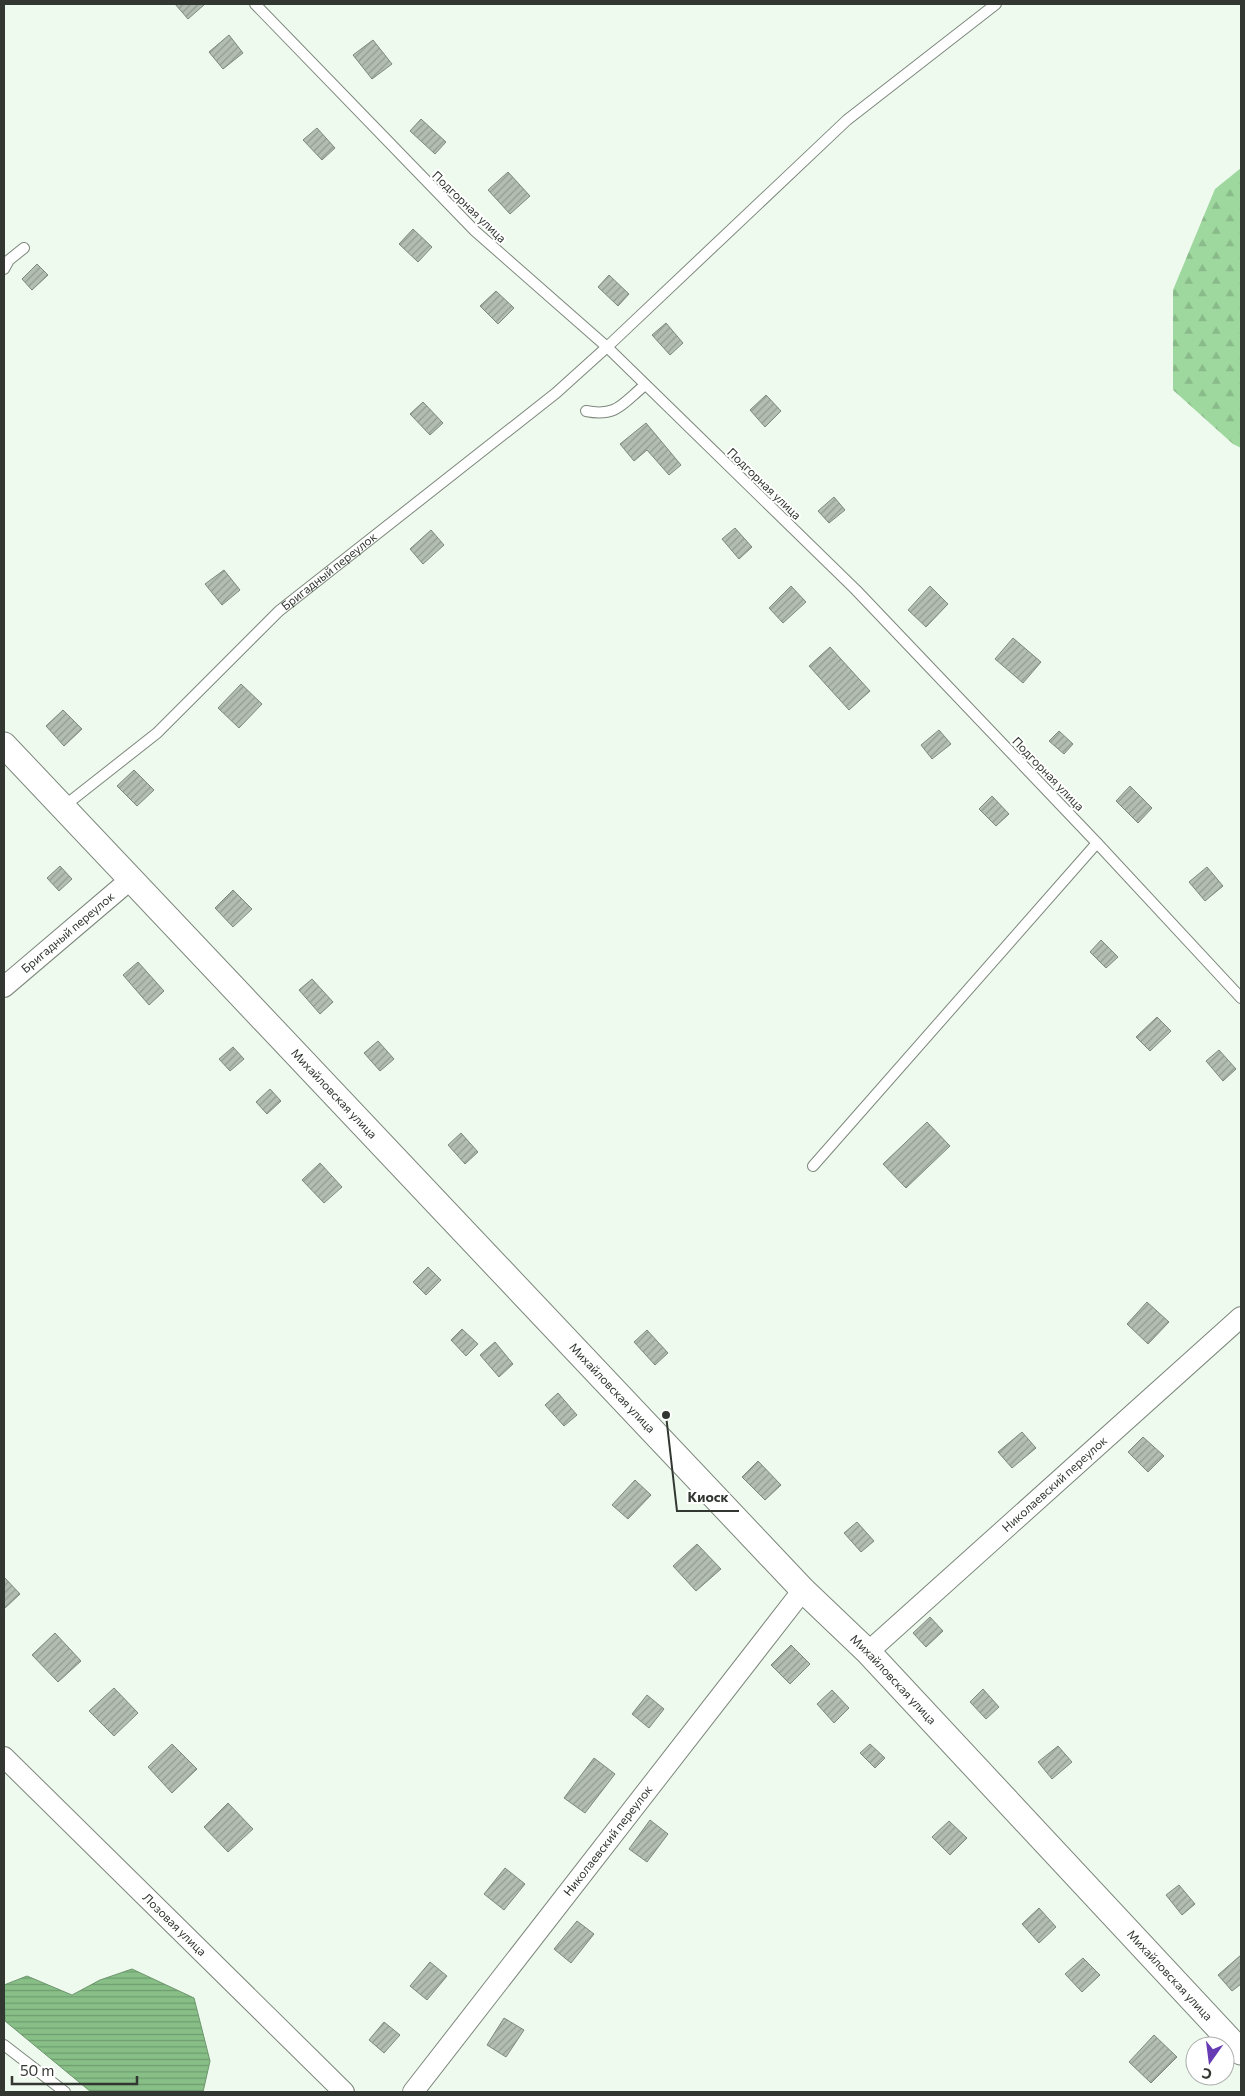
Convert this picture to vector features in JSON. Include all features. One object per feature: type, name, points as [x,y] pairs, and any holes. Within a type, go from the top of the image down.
[{"type":"street","name":"Михайловская улица","points":[[4,746],[803,1590],[868,1652],[1241,2052]]},
{"type":"street","name":"Бригадный переулок","points":[[4,986],[131,878]]},
{"type":"street","name":"Николаевский переулок","points":[[868,1652],[1241,1317]]},
{"type":"street","name":"Николаевский переулок","points":[[413,2092],[803,1590]]},
{"type":"street","name":"Лозовая улица","points":[[4,1757],[344,2092]]},
{"type":"lane","name":"Подгорная улица","points":[[255,4],[474,231],[607,347],[856,590],[1097,842],[1241,998]]},
{"type":"lane","name":"Бригадный переулок","points":[[62,808],[157,733],[279,611],[556,393],[847,120],[996,4]]},
{"type":"lane","points":[[4,269],[9,260],[24,248]]},
{"type":"lane","points":[[586,411],[602,414],[613,412],[645,385]]},
{"type":"lane","points":[[813,1166],[1097,842]]},
{"type":"lane","points":[[4,2045],[65,2092]]},
{"type":"green space","points":[[1241,168],[1241,448],[1233,444],[1173,390],[1173,290],[1215,189]]},
{"type":"shaded area","points":[[132,1969],[194,1998],[210,2061],[203,2092],[91,2092],[5,2021],[4,1985],[27,1976],[72,1995],[100,1980]]},
{"type":"building","points":[[175,4],[205,4],[188,19]]},
{"type":"building","points":[[229,35],[243,53],[223,69],[209,52]]},
{"type":"building","points":[[373,40],[392,64],[372,79],[353,55]]},
{"type":"building","points":[[421,119],[446,142],[435,154],[410,131]]},
{"type":"building","points":[[317,128],[335,148],[322,160],[303,140]]},
{"type":"building","points":[[508,172],[530,196],[510,214],[488,190]]},
{"type":"building","points":[[413,229],[432,247],[418,262],[399,244]]},
{"type":"building","points":[[37,264],[48,275],[32,290],[22,279]]},
{"type":"building","points":[[609,275],[629,294],[618,306],[598,287]]},
{"type":"building","points":[[496,291],[514,308],[498,324],[480,306]]},
{"type":"building","points":[[666,323],[683,343],[670,355],[652,335]]},
{"type":"building","points":[[766,395],[781,411],[765,427],[750,410]]},
{"type":"building","points":[[423,402],[443,423],[430,435],[410,414]]},
{"type":"building","points":[[646,423],[681,465],[669,475],[647,450],[634,461],[620,444]]},
{"type":"building","points":[[834,497],[845,510],[829,523],[818,511]]},
{"type":"building","points":[[735,528],[752,547],[739,559],[722,539]]},
{"type":"building","points":[[431,530],[444,545],[423,564],[410,549]]},
{"type":"building","points":[[224,570],[240,590],[222,605],[205,584]]},
{"type":"building","points":[[791,586],[806,602],[783,623],[769,608]]},
{"type":"building","points":[[930,586],[948,604],[926,627],[908,610]]},
{"type":"building","points":[[1013,638],[1041,662],[1023,683],[995,659]]},
{"type":"building","points":[[830,647],[870,691],[849,710],[809,666]]},
{"type":"building","points":[[241,684],[262,704],[239,728],[218,708]]},
{"type":"building","points":[[63,710],[82,729],[64,746],[46,726]]},
{"type":"building","points":[[939,730],[951,744],[932,759],[921,745]]},
{"type":"building","points":[[1059,731],[1073,744],[1064,754],[1049,741]]},
{"type":"building","points":[[134,770],[154,790],[137,806],[117,786]]},
{"type":"building","points":[[1130,786],[1152,808],[1138,823],[1116,801]]},
{"type":"building","points":[[992,796],[1009,814],[996,826],[979,809]]},
{"type":"building","points":[[60,866],[72,879],[59,891],[47,878]]},
{"type":"building","points":[[1207,867],[1223,886],[1205,901],[1189,882]]},
{"type":"building","points":[[233,890],[252,909],[233,927],[215,908]]},
{"type":"building","points":[[1101,940],[1118,957],[1106,968],[1090,952]]},
{"type":"building","points":[[138,962],[164,991],[149,1005],[123,975]]},
{"type":"building","points":[[312,979],[333,1002],[320,1014],[299,990]]},
{"type":"building","points":[[1157,1017],[1171,1031],[1150,1051],[1136,1037]]},
{"type":"building","points":[[378,1041],[394,1059],[380,1071],[364,1053]]},
{"type":"building","points":[[233,1047],[244,1059],[230,1071],[219,1059]]},
{"type":"building","points":[[1219,1050],[1236,1069],[1223,1081],[1206,1061]]},
{"type":"building","points":[[270,1089],[281,1101],[267,1114],[256,1102]]},
{"type":"building","points":[[927,1122],[950,1146],[906,1188],[883,1164]]},
{"type":"building","points":[[461,1133],[478,1152],[465,1164],[448,1145]]},
{"type":"building","points":[[320,1163],[342,1187],[324,1203],[302,1180]]},
{"type":"building","points":[[428,1267],[441,1280],[426,1295],[413,1282]]},
{"type":"building","points":[[1147,1302],[1169,1322],[1148,1344],[1127,1324]]},
{"type":"building","points":[[462,1329],[478,1344],[466,1356],[451,1340]]},
{"type":"building","points":[[647,1330],[668,1353],[655,1365],[634,1342]]},
{"type":"building","points":[[495,1342],[513,1364],[499,1377],[480,1355]]},
{"type":"building","points":[[558,1393],[577,1415],[564,1426],[545,1405]]},
{"type":"building","points":[[1022,1432],[1036,1448],[1012,1468],[998,1452]]},
{"type":"building","points":[[1143,1437],[1164,1456],[1148,1472],[1128,1452]]},
{"type":"building","points":[[758,1461],[781,1485],[765,1500],[742,1477]]},
{"type":"building","points":[[635,1480],[651,1495],[628,1519],[612,1505]]},
{"type":"building","points":[[857,1522],[874,1541],[861,1552],[844,1533]]},
{"type":"building","points":[[697,1544],[721,1569],[696,1591],[673,1566]]},
{"type":"building","points":[[4,1577],[20,1594],[4,1609]]},
{"type":"building","points":[[930,1617],[943,1631],[926,1647],[913,1633]]},
{"type":"building","points":[[55,1633],[81,1661],[58,1682],[32,1655]]},
{"type":"building","points":[[791,1645],[810,1664],[790,1684],[771,1665]]},
{"type":"building","points":[[114,1688],[138,1713],[114,1736],[89,1711]]},
{"type":"building","points":[[983,1689],[999,1707],[986,1719],[970,1702]]},
{"type":"building","points":[[832,1690],[849,1708],[834,1723],[817,1704]]},
{"type":"building","points":[[647,1695],[664,1709],[649,1728],[632,1714]]},
{"type":"building","points":[[172,1744],[197,1769],[172,1793],[148,1767]]},
{"type":"building","points":[[870,1744],[885,1758],[875,1768],[860,1753]]},
{"type":"building","points":[[1058,1746],[1072,1762],[1052,1779],[1038,1762]]},
{"type":"building","points":[[594,1758],[615,1774],[585,1813],[564,1798]]},
{"type":"building","points":[[228,1803],[253,1829],[228,1852],[204,1827]]},
{"type":"building","points":[[650,1820],[668,1834],[647,1862],[629,1849]]},
{"type":"building","points":[[949,1821],[967,1838],[950,1855],[932,1837]]},
{"type":"building","points":[[505,1868],[525,1884],[504,1910],[484,1894]]},
{"type":"building","points":[[1179,1885],[1195,1904],[1182,1915],[1166,1895]]},
{"type":"building","points":[[1039,1908],[1056,1927],[1039,1943],[1022,1924]]},
{"type":"building","points":[[577,1921],[594,1934],[571,1963],[554,1949]]},
{"type":"building","points":[[1241,1955],[1241,1984],[1232,1991],[1218,1975]]},
{"type":"building","points":[[1083,1958],[1100,1975],[1082,1992],[1065,1974]]},
{"type":"building","points":[[430,1962],[447,1976],[427,2000],[410,1986]]},
{"type":"building","points":[[504,2018],[524,2030],[506,2057],[487,2045]]},
{"type":"building","points":[[384,2022],[400,2035],[384,2053],[369,2040]]},
{"type":"building","points":[[1154,2035],[1177,2057],[1151,2083],[1129,2062]]},
{"type":"place","name":"Киоск","points":[[666,1415]]}]
